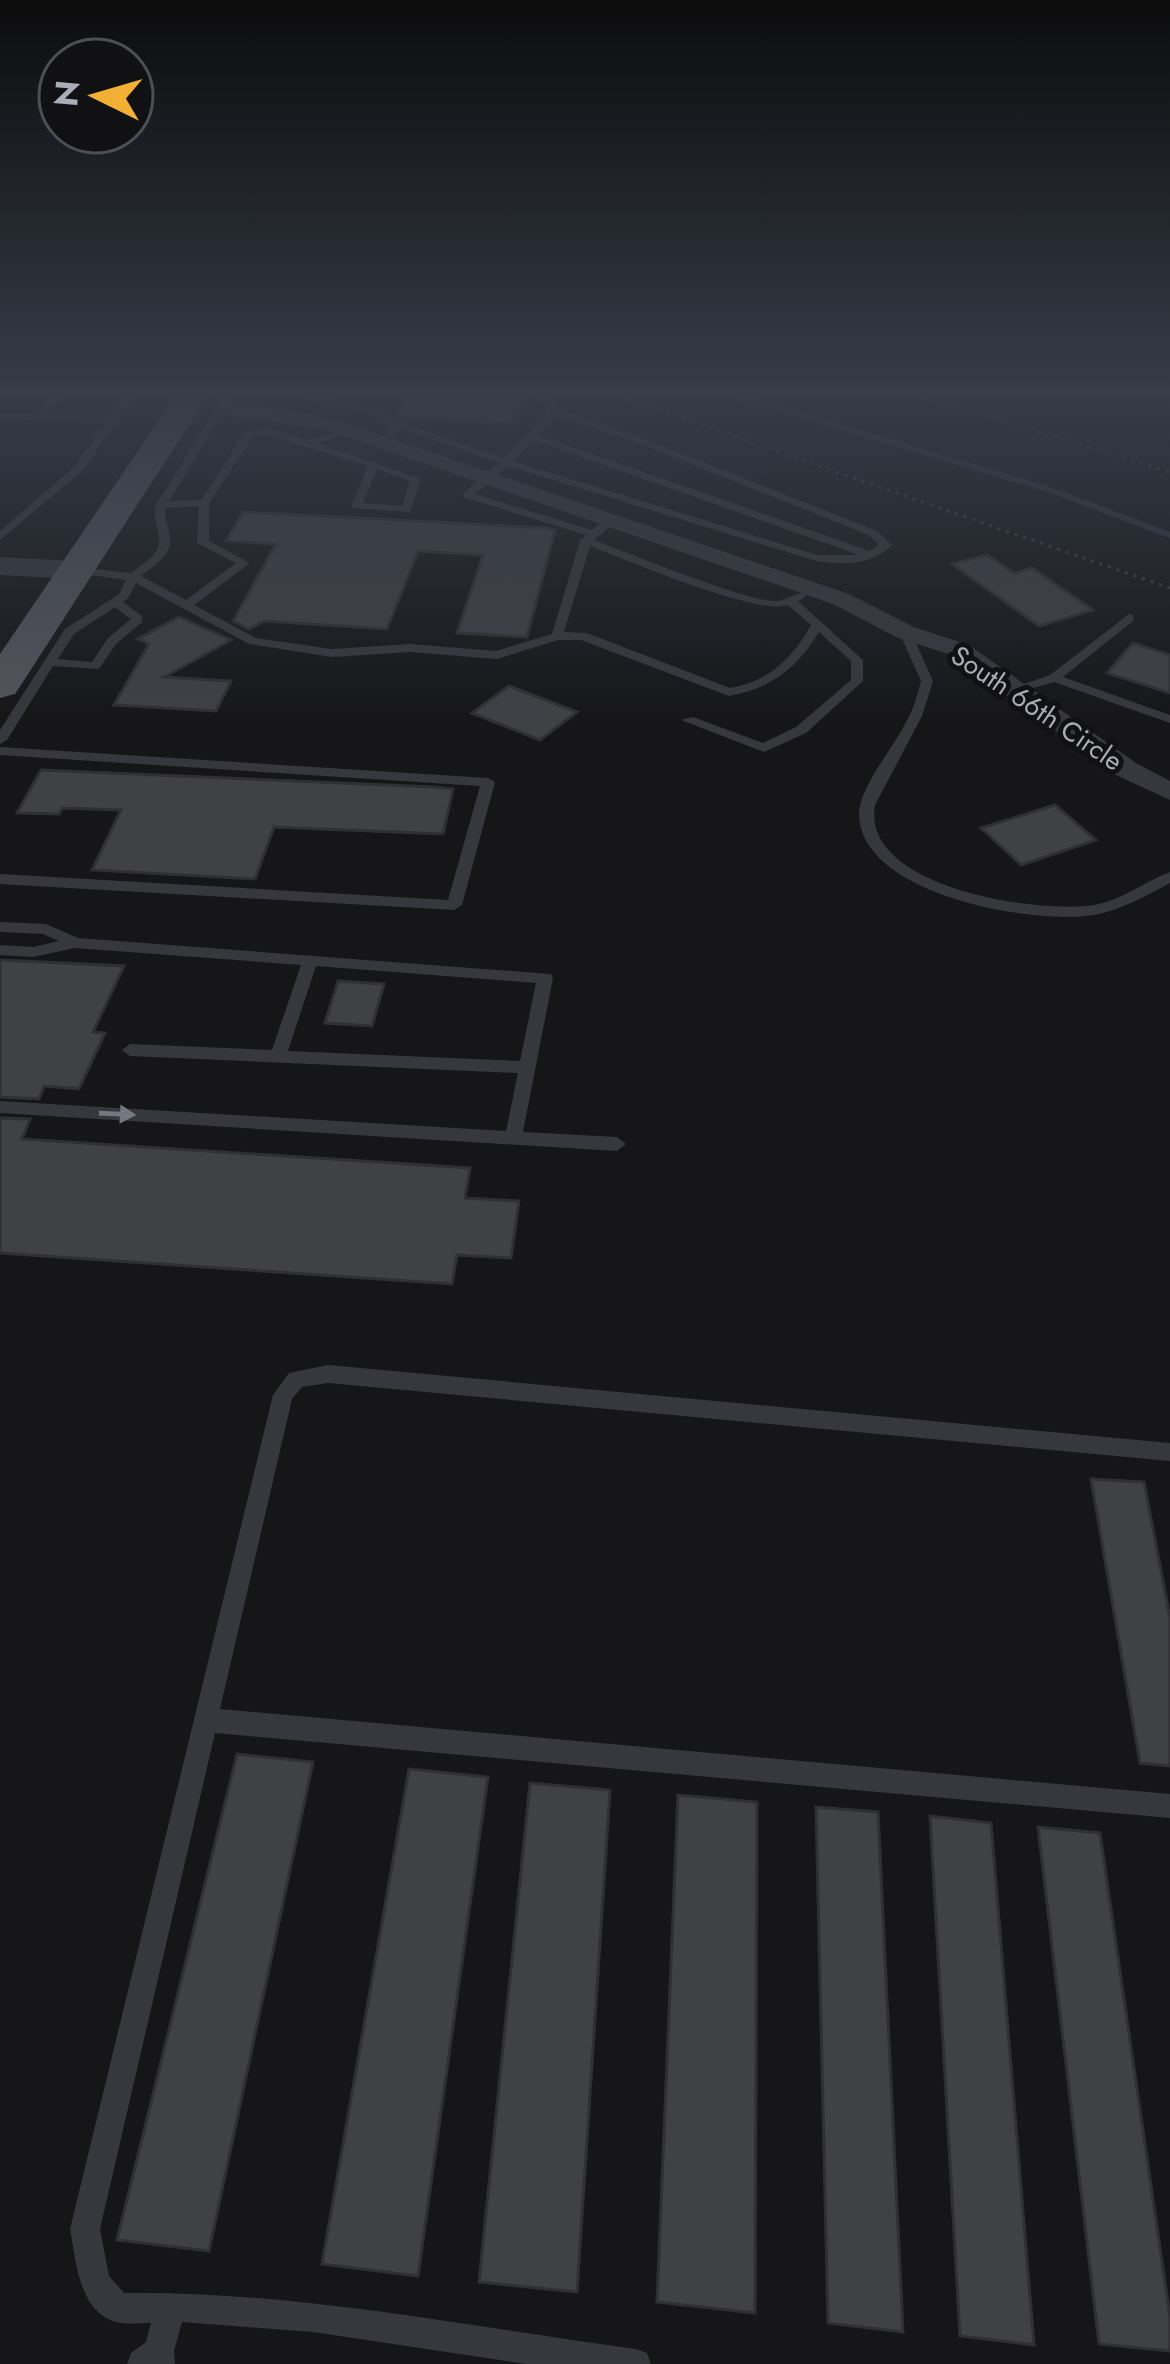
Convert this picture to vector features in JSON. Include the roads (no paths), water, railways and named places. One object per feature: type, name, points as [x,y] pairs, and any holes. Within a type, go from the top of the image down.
[{"type":"main road","points":[[0,685],[95,505]]},
{"type":"main road","points":[[0,625],[117,505]]},
{"type":"street","name":"South 66th Circle","points":[[554,505],[597,532],[801,595],[841,598],[905,632],[960,650],[1126,769],[1170,792]]},
{"type":"street","points":[[0,566],[58,569]]},
{"type":"lane","points":[[0,537],[38,505]]},
{"type":"lane","points":[[0,740],[74,627],[128,592],[133,577],[165,548],[161,505]]},
{"type":"lane","points":[[187,605],[244,563],[203,543],[204,505]]},
{"type":"lane","points":[[356,505],[406,510],[408,505]]},
{"type":"lane","points":[[625,505],[816,558],[846,562],[874,557],[886,545],[873,533],[803,505]]},
{"type":"lane","points":[[728,505],[874,557]]},
{"type":"lane","points":[[557,636],[597,532],[741,597],[778,605],[801,595],[818,622],[857,660],[857,681],[801,730],[764,748],[688,720]]},
{"type":"lane","points":[[58,569],[133,577],[254,640],[332,653],[410,648],[497,655],[557,636],[583,635],[729,692],[749,690],[784,670],[806,646],[818,622]]},
{"type":"lane","points":[[49,662],[95,666],[112,641],[138,620],[115,602]]},
{"type":"lane","points":[[1013,690],[1054,677],[1129,618]]},
{"type":"lane","points":[[905,632],[928,681],[918,714],[866,810],[869,836],[888,861],[933,886],[997,904],[1064,910],[1086,911],[1125,902],[1170,877]]},
{"type":"lane","points":[[1054,677],[1170,719]]},
{"type":"lane","points":[[0,751],[488,782],[454,905],[0,879]]},
{"type":"lane","points":[[0,927],[46,929],[75,943]]},
{"type":"lane","points":[[0,950],[33,952],[75,943],[545,978],[514,1138]]},
{"type":"lane","points":[[278,1057],[309,963]]},
{"type":"lane","points":[[130,1050],[527,1067]]},
{"type":"lane","points":[[0,1107],[617,1144]]},
{"type":"lane","points":[[636,2364],[334,2318],[170,2306],[117,2308],[95,2282],[85,2229],[283,1395],[296,1378],[328,1375],[1170,1452]]},
{"type":"lane","points":[[206,1720],[1170,1806]]},
{"type":"lane","points":[[154,2360],[170,2306]]},
{"type":"waterway","points":[[1091,505],[1170,535]]}]
